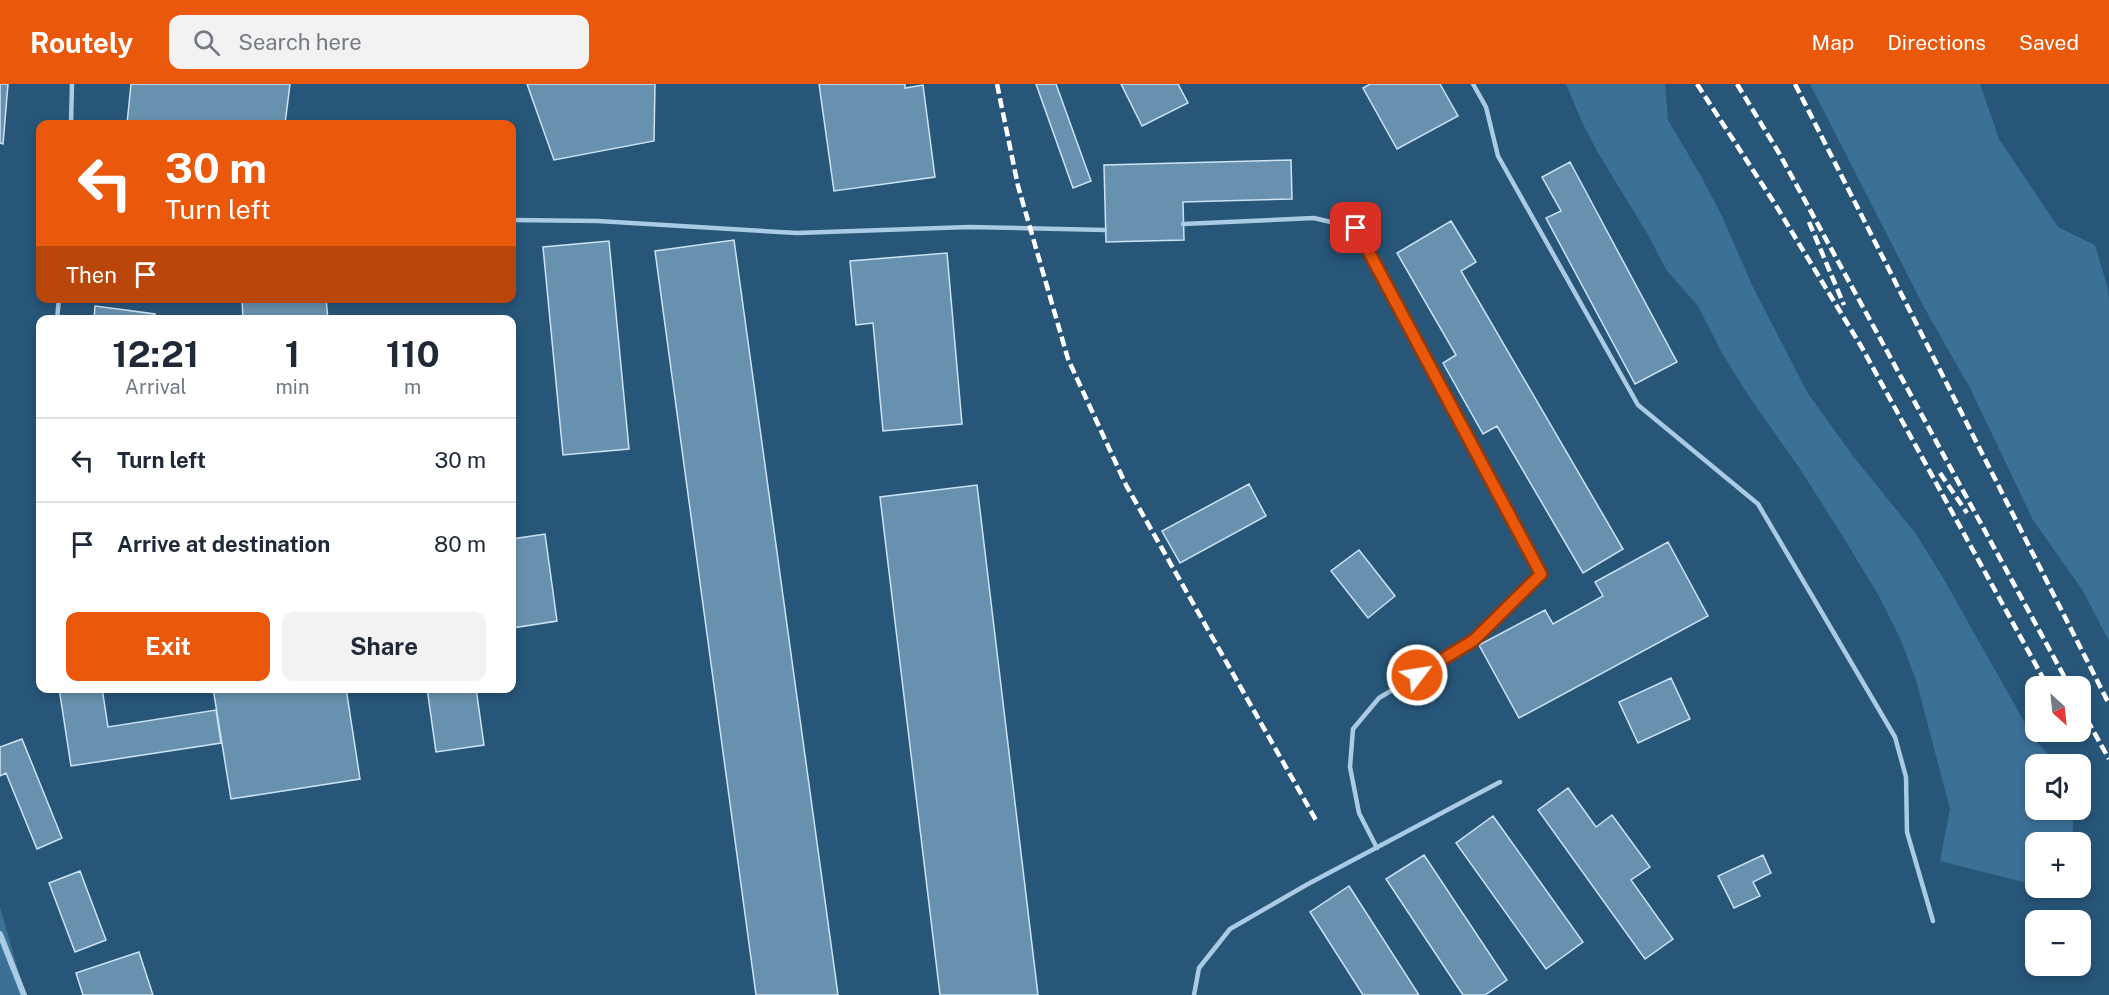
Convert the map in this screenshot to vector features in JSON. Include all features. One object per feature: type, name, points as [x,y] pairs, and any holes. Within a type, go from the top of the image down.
[{"type":"street","points":[[0,934],[24,995]]},
{"type":"lane","points":[[70,120],[72,84]]},
{"type":"lane","points":[[1473,84],[1486,107],[1498,156],[1638,405],[1758,504],[1895,737],[1906,777],[1906,832],[1934,921]]},
{"type":"lane","points":[[1183,224],[1314,218],[1356,228],[1541,574],[1474,640],[1379,698],[1353,729],[1350,767],[1359,813],[1377,848]]},
{"type":"lane","points":[[516,220],[598,220],[798,233],[969,227],[1105,230]]},
{"type":"lane","points":[[1194,995],[1199,968],[1230,929],[1308,884],[1500,782]]},
{"type":"shaded area","points":[[1566,84],[1665,84],[1668,120],[1722,216],[1753,287],[1807,392],[1853,456],[1916,534],[2025,723],[2025,742],[2037,742],[2048,754],[2025,754],[2025,820],[2073,820],[2073,832],[2025,832],[2025,882],[1940,861],[1950,809],[1916,680],[1900,638],[1880,598],[1842,535],[1800,469],[1750,398],[1722,353],[1698,306],[1667,271],[1582,122]]},
{"type":"shaded area","points":[[1810,84],[1980,84],[1999,139],[2058,227],[2095,245],[2109,300],[2109,641],[2083,591],[2033,520],[1970,388],[1925,309]]},
{"type":"shaded area","points":[[0,907],[24,991],[24,995],[0,995]]},
{"type":"building","points":[[0,84],[8,84],[3,144],[0,143]]},
{"type":"building","points":[[131,84],[290,84],[286,120],[127,120]]},
{"type":"building","points":[[527,84],[655,84],[654,141],[554,160]]},
{"type":"building","points":[[819,84],[905,84],[905,88],[923,85],[935,177],[834,191]]},
{"type":"building","points":[[1036,84],[1056,84],[1091,181],[1073,188]]},
{"type":"building","points":[[1121,84],[1178,84],[1188,103],[1142,126]]},
{"type":"building","points":[[1370,84],[1440,84],[1458,116],[1397,149],[1363,88]]},
{"type":"building","points":[[1291,160],[1292,199],[1183,202],[1184,240],[1106,242],[1104,165]]},
{"type":"building","points":[[1570,162],[1677,362],[1635,384],[1546,218],[1561,211],[1542,177]]},
{"type":"building","points":[[1451,221],[1476,262],[1461,271],[1623,549],[1583,573],[1497,426],[1483,434],[1443,363],[1456,355],[1397,253]]},
{"type":"building","points":[[734,240],[838,995],[756,995],[655,251]]},
{"type":"building","points":[[609,241],[629,449],[563,455],[543,247]]},
{"type":"building","points":[[947,253],[962,424],[883,431],[873,323],[856,325],[850,261]]},
{"type":"building","points":[[242,303],[326,303],[328,315],[243,315]]},
{"type":"building","points":[[95,306],[155,314],[155,315],[94,315]]},
{"type":"building","points":[[1249,484],[1266,516],[1180,563],[1162,531]]},
{"type":"building","points":[[977,485],[1038,995],[940,995],[880,497]]},
{"type":"building","points":[[545,534],[557,621],[516,627],[516,538]]},
{"type":"building","points":[[1668,542],[1708,616],[1519,718],[1479,645],[1545,610],[1553,624],[1603,596],[1595,582]]},
{"type":"building","points":[[1359,550],[1395,596],[1368,618],[1331,571]]},
{"type":"building","points":[[1671,678],[1690,719],[1638,743],[1619,702]]},
{"type":"building","points":[[60,693],[103,693],[108,727],[216,710],[221,743],[71,766]]},
{"type":"building","points":[[214,693],[347,693],[360,779],[231,799]]},
{"type":"building","points":[[428,693],[477,693],[484,745],[436,752]]},
{"type":"building","points":[[22,739],[62,838],[37,849],[6,773],[0,776],[0,747]]},
{"type":"building","points":[[1568,788],[1596,827],[1612,815],[1650,867],[1631,880],[1673,939],[1645,959],[1538,810]]},
{"type":"building","points":[[1493,816],[1583,942],[1546,969],[1456,843]]},
{"type":"building","points":[[1424,855],[1507,980],[1485,995],[1463,995],[1386,879]]},
{"type":"building","points":[[1763,855],[1771,873],[1753,882],[1760,896],[1734,908],[1718,876]]},
{"type":"building","points":[[80,871],[106,940],[75,952],[49,883]]},
{"type":"building","points":[[1349,886],[1419,995],[1363,995],[1310,912]]},
{"type":"building","points":[[139,952],[153,995],[83,995],[76,973]]},
{"type":"railway","points":[[997,84],[1018,186],[1068,359],[1126,485],[1317,822]]},
{"type":"railway","points":[[1697,84],[1775,204],[1861,346],[2042,676]]},
{"type":"railway","points":[[1737,84],[1779,153],[2064,676]]},
{"type":"railway","points":[[1795,84],[2109,704]]},
{"type":"railway","points":[[1809,222],[1844,305]]},
{"type":"railway","points":[[1940,473],[1967,513]]},
{"type":"railway","points":[[2091,727],[2109,759]]},
{"type":"route","points":[[1356,228],[1541,574],[1474,640],[1417,675]]}]
